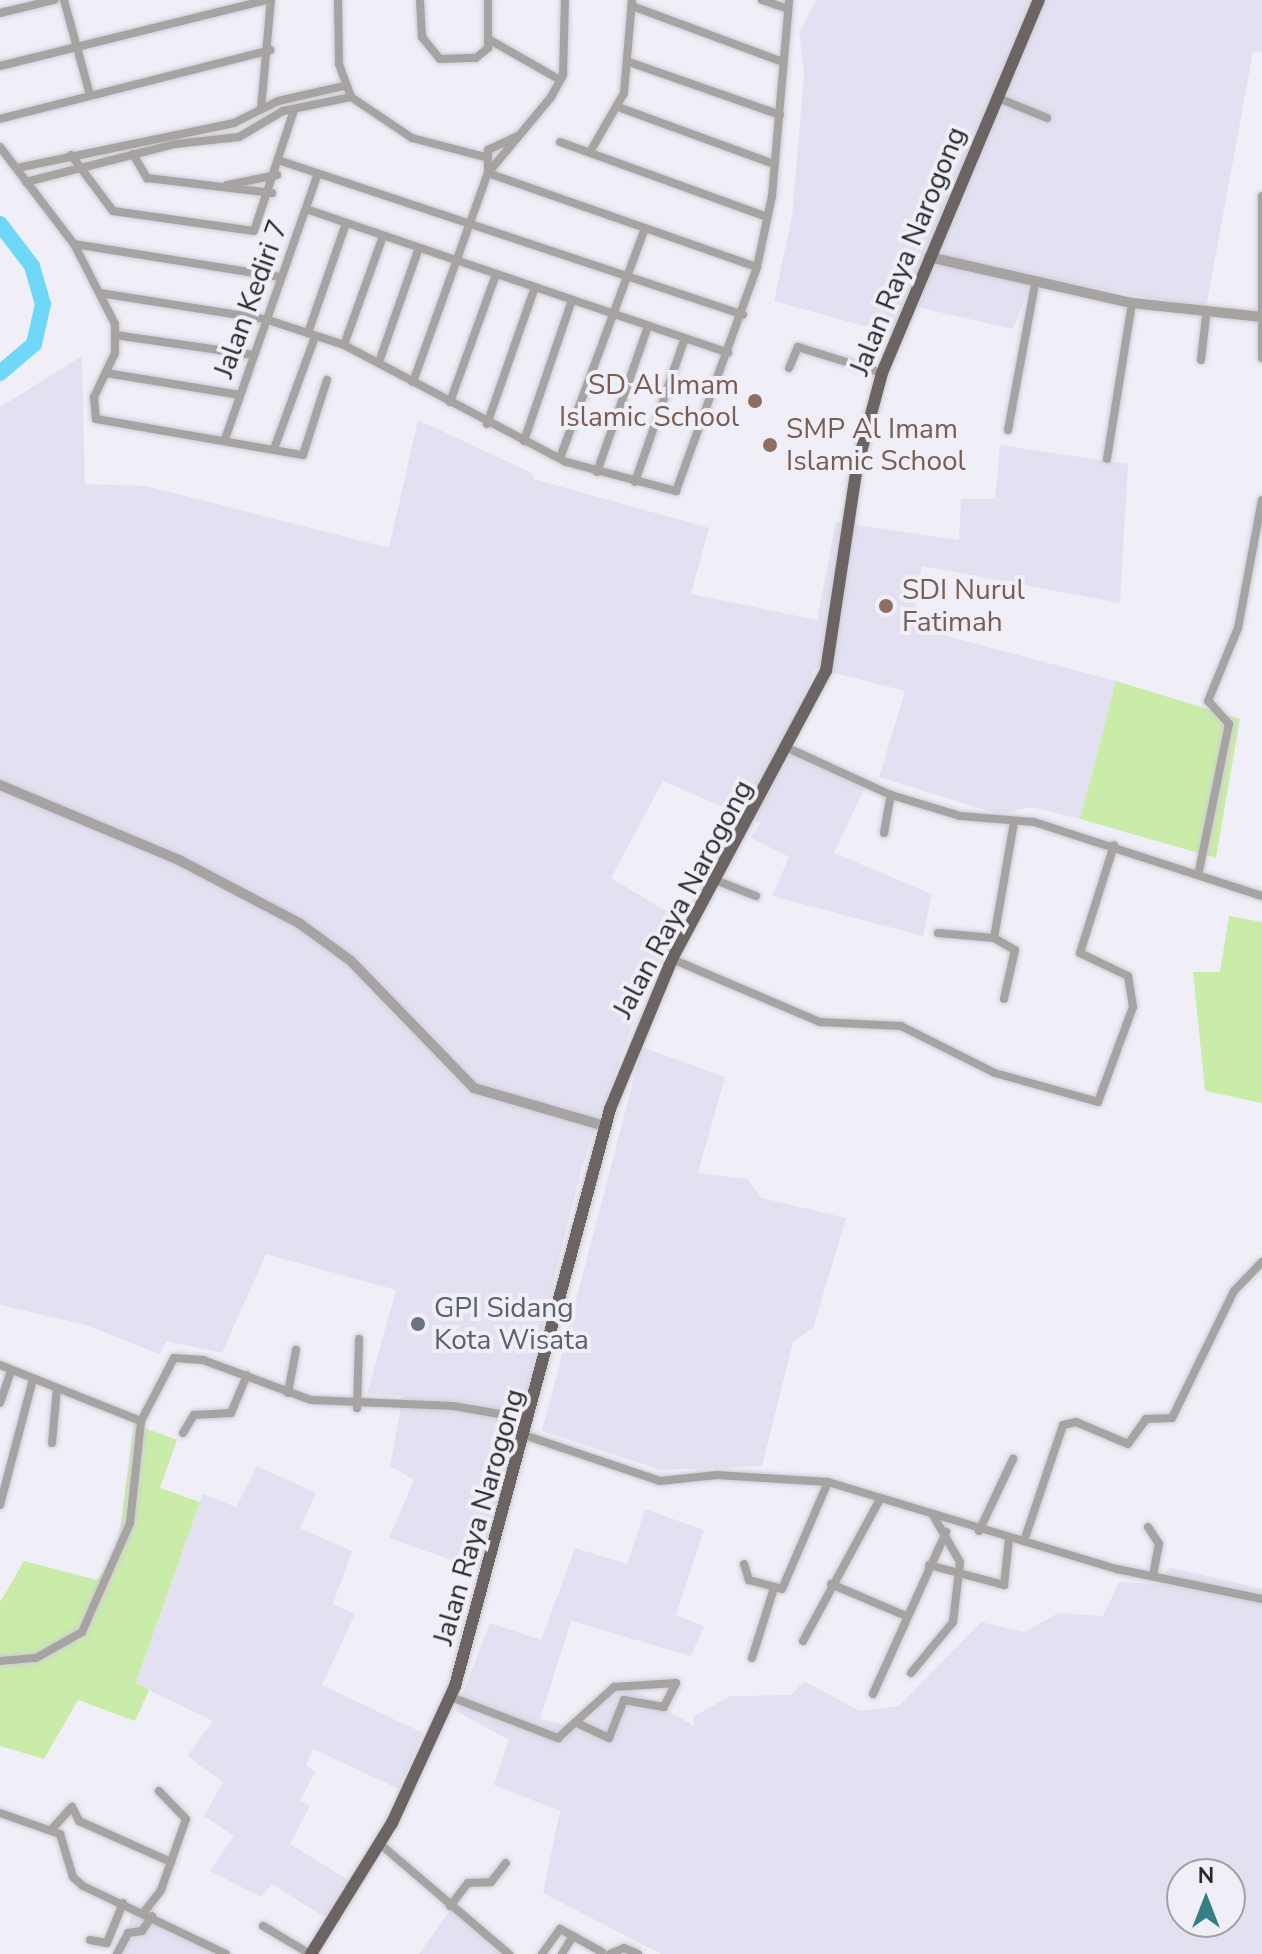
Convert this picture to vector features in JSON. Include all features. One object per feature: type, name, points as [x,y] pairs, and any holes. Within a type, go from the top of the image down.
[{"type":"main road","name":"Jalan Raya Narogong","points":[[310,1954],[380,1844],[451,1697],[532,1419],[605,1126],[672,959],[790,749],[826,671],[859,453],[882,373],[1039,0]]},
{"type":"street","points":[[0,13],[54,0]]},
{"type":"street","points":[[64,0],[90,95]]},
{"type":"street","points":[[0,66],[269,0],[270,50],[261,109]]},
{"type":"street","points":[[338,0],[344,86],[351,97],[412,138],[485,157],[518,136]]},
{"type":"street","points":[[420,0],[422,37],[440,59],[476,58],[490,40],[488,0]]},
{"type":"street","points":[[413,382],[488,173],[560,80],[565,0]]},
{"type":"street","points":[[100,293],[265,319],[344,345],[487,424],[560,458],[635,482],[680,487],[743,315],[767,217],[780,115],[780,61],[787,4],[762,0]]},
{"type":"street","points":[[590,152],[618,107],[629,62],[632,3],[780,61]]},
{"type":"street","points":[[490,40],[560,80]]},
{"type":"street","points":[[0,119],[270,50]]},
{"type":"street","points":[[629,62],[780,115]]},
{"type":"street","points":[[17,168],[234,123],[261,109],[344,86]]},
{"type":"street","points":[[26,182],[133,154],[239,137],[294,110],[351,97]]},
{"type":"street","points":[[998,98],[1047,118]]},
{"type":"street","points":[[618,107],[774,164]]},
{"type":"street","points":[[71,155],[113,211],[247,231],[258,227],[272,193],[294,110]]},
{"type":"street","points":[[560,142],[767,217]]},
{"type":"street","points":[[0,147],[74,244],[100,293],[115,335],[106,373],[94,397],[96,419],[303,455],[327,380]]},
{"type":"street","points":[[133,154],[147,178],[272,193]]},
{"type":"street","points":[[485,157],[488,173]]},
{"type":"street","points":[[281,161],[628,274],[743,315]]},
{"type":"street","points":[[488,173],[757,267]]},
{"type":"street","name":"Jalan Kediri 7","points":[[225,439],[318,174]]},
{"type":"street","points":[[222,187],[277,175]]},
{"type":"street","points":[[1262,196],[1262,358]]},
{"type":"street","points":[[306,209],[728,353]]},
{"type":"street","points":[[274,449],[346,223]]},
{"type":"street","points":[[560,458],[645,228]]},
{"type":"street","points":[[344,345],[383,236]]},
{"type":"street","points":[[74,244],[281,277]]},
{"type":"street","points":[[379,362],[419,248]]},
{"type":"street","points":[[929,257],[1035,284],[1132,303],[1206,316],[1260,317]]},
{"type":"street","points":[[450,402],[496,274]]},
{"type":"street","points":[[1008,430],[1035,284]]},
{"type":"street","points":[[487,424],[535,287]]},
{"type":"street","points":[[524,441],[572,300]]},
{"type":"street","points":[[1107,459],[1132,303]]},
{"type":"street","points":[[1201,360],[1206,316]]},
{"type":"street","points":[[597,472],[648,326]]},
{"type":"street","points":[[115,335],[254,355]]},
{"type":"street","points":[[635,482],[685,338]]},
{"type":"street","points":[[789,368],[798,347],[882,373]]},
{"type":"street","points":[[106,373],[240,395]]},
{"type":"street","points":[[1199,871],[1229,724],[1208,701],[1238,628],[1262,500]]},
{"type":"street","points":[[790,749],[891,795],[960,816],[1014,822],[1114,845],[1199,871],[1262,896]]},
{"type":"street","points":[[0,785],[179,860],[299,923],[351,961],[474,1088],[605,1126]]},
{"type":"street","points":[[884,833],[891,795]]},
{"type":"street","points":[[994,938],[1014,822]]},
{"type":"street","points":[[672,959],[718,985],[820,1022],[901,1026],[995,1073],[1098,1102],[1133,1007],[1128,976],[1080,953],[1114,845]]},
{"type":"street","points":[[715,880],[756,896]]},
{"type":"street","points":[[938,933],[994,938],[1015,950],[1004,999]]},
{"type":"street","points":[[1024,1541],[1063,1425],[1076,1422],[1128,1444],[1146,1419],[1172,1418],[1234,1291],[1262,1262]]},
{"type":"street","points":[[357,1408],[359,1339]]},
{"type":"street","points":[[288,1393],[296,1350]]},
{"type":"street","points":[[0,1661],[36,1658],[82,1632],[130,1523],[141,1421],[174,1358],[247,1375],[288,1393],[357,1408],[453,1406],[532,1419]]},
{"type":"street","points":[[0,1365],[141,1421]]},
{"type":"street","points":[[0,1403],[11,1371]]},
{"type":"street","points":[[183,1433],[194,1415],[231,1413],[247,1375]]},
{"type":"street","points":[[0,1505],[2,1469],[33,1379]]},
{"type":"street","points":[[52,1443],[57,1388]]},
{"type":"street","points":[[527,1436],[660,1481],[717,1475],[828,1482],[979,1531],[1153,1576],[1262,1599]]},
{"type":"street","points":[[979,1531],[1013,1459]]},
{"type":"street","points":[[744,1564],[749,1580],[773,1591],[784,1587],[828,1482]]},
{"type":"street","points":[[803,1641],[831,1584],[880,1499]]},
{"type":"street","points":[[911,1673],[951,1629],[959,1575],[946,1532],[933,1515]]},
{"type":"street","points":[[1148,1527],[1159,1544],[1153,1576]]},
{"type":"street","points":[[873,1694],[946,1532]]},
{"type":"street","points":[[929,1565],[959,1575],[1006,1584],[1009,1539]]},
{"type":"street","points":[[831,1584],[906,1616]]},
{"type":"street","points":[[752,1658],[773,1591]]},
{"type":"street","points":[[451,1697],[558,1738],[579,1724],[614,1687],[676,1683],[664,1707],[624,1700],[609,1738],[579,1724]]},
{"type":"street","points":[[117,1954],[125,1936],[142,1931],[171,1862],[186,1815],[159,1791]]},
{"type":"street","points":[[52,1829],[72,1807],[79,1821],[171,1862]]},
{"type":"street","points":[[0,1813],[52,1829],[68,1844],[73,1877],[226,1954]]},
{"type":"street","points":[[380,1844],[509,1954]]},
{"type":"street","points":[[450,1906],[468,1883],[491,1882],[506,1863]]},
{"type":"street","points":[[90,1940],[107,1943],[123,1903]]},
{"type":"street","points":[[263,1926],[310,1954]]},
{"type":"street","points":[[542,1954],[560,1929],[606,1953],[624,1948],[638,1954]]},
{"type":"street","points":[[562,1954],[573,1936]]},
{"type":"shaded area","points":[[816,0],[1262,0],[1262,52],[1253,52],[1206,308],[1034,277],[1013,329],[912,306],[900,336],[774,301],[792,216],[804,74],[799,33]]},
{"type":"shaded area","points":[[82,356],[85,484],[146,486],[389,548],[418,420],[532,473],[533,479],[709,528],[691,594],[817,620],[836,522],[959,540],[961,499],[995,499],[1000,445],[1128,464],[1120,603],[922,566],[913,627],[1116,681],[1080,819],[1032,807],[998,814],[879,777],[905,691],[815,668],[785,742],[866,785],[834,853],[932,894],[923,936],[772,896],[789,857],[751,838],[760,823],[663,781],[611,878],[679,919],[642,998],[582,1167],[482,1571],[389,1538],[414,1480],[390,1466],[403,1396],[367,1394],[396,1290],[266,1254],[222,1353],[167,1341],[159,1354],[86,1325],[0,1305],[0,407]]},
{"type":"shaded area","points":[[642,1047],[725,1077],[698,1173],[747,1179],[762,1198],[846,1218],[813,1328],[793,1342],[762,1466],[661,1470],[542,1431]]},
{"type":"shaded area","points":[[257,1466],[316,1493],[300,1528],[352,1551],[333,1604],[355,1614],[322,1685],[423,1733],[399,1789],[313,1749],[306,1765],[315,1772],[300,1801],[310,1806],[290,1844],[350,1881],[326,1918],[272,1884],[261,1897],[210,1871],[234,1836],[204,1816],[223,1782],[187,1756],[213,1721],[136,1684],[203,1494],[236,1507]]},
{"type":"shaded area","points":[[645,1509],[704,1530],[676,1615],[704,1626],[691,1656],[571,1621],[540,1719],[581,1729],[620,1682],[694,1726],[693,1717],[730,1696],[791,1695],[804,1681],[860,1711],[899,1706],[981,1622],[1025,1632],[1058,1613],[1103,1616],[1119,1582],[1158,1584],[1169,1567],[1262,1589],[1262,1954],[661,1954],[543,1893],[560,1811],[494,1785],[509,1740],[456,1711],[490,1623],[541,1640],[575,1548],[627,1564]]},
{"type":"shaded area","points":[[456,1902],[512,1954],[419,1954]]},
{"type":"shaded area","points":[[133,1912],[152,1913],[232,1954],[117,1954]]},
{"type":"green space","points":[[1116,681],[1240,719],[1216,858],[1080,819]]},
{"type":"green space","points":[[1229,916],[1262,922],[1262,1103],[1205,1091],[1193,972],[1220,972]]},
{"type":"green space","points":[[134,1424],[177,1440],[160,1488],[200,1502],[136,1683],[149,1690],[135,1721],[78,1700],[44,1759],[0,1746],[0,1602],[24,1561],[97,1580],[117,1551]]},
{"type":"waterway","points":[[0,224],[32,266],[43,304],[34,344],[0,373]]},
{"type":"place","name":"SD Al Imam Islamic School","points":[[755,401]]},
{"type":"place","name":"SMP Al Imam Islamic School","points":[[770,445]]},
{"type":"place","name":"SDI Nurul Fatimah","points":[[886,606]]},
{"type":"place","name":"GPI Sidang Kota Wisata","points":[[418,1324]]}]
